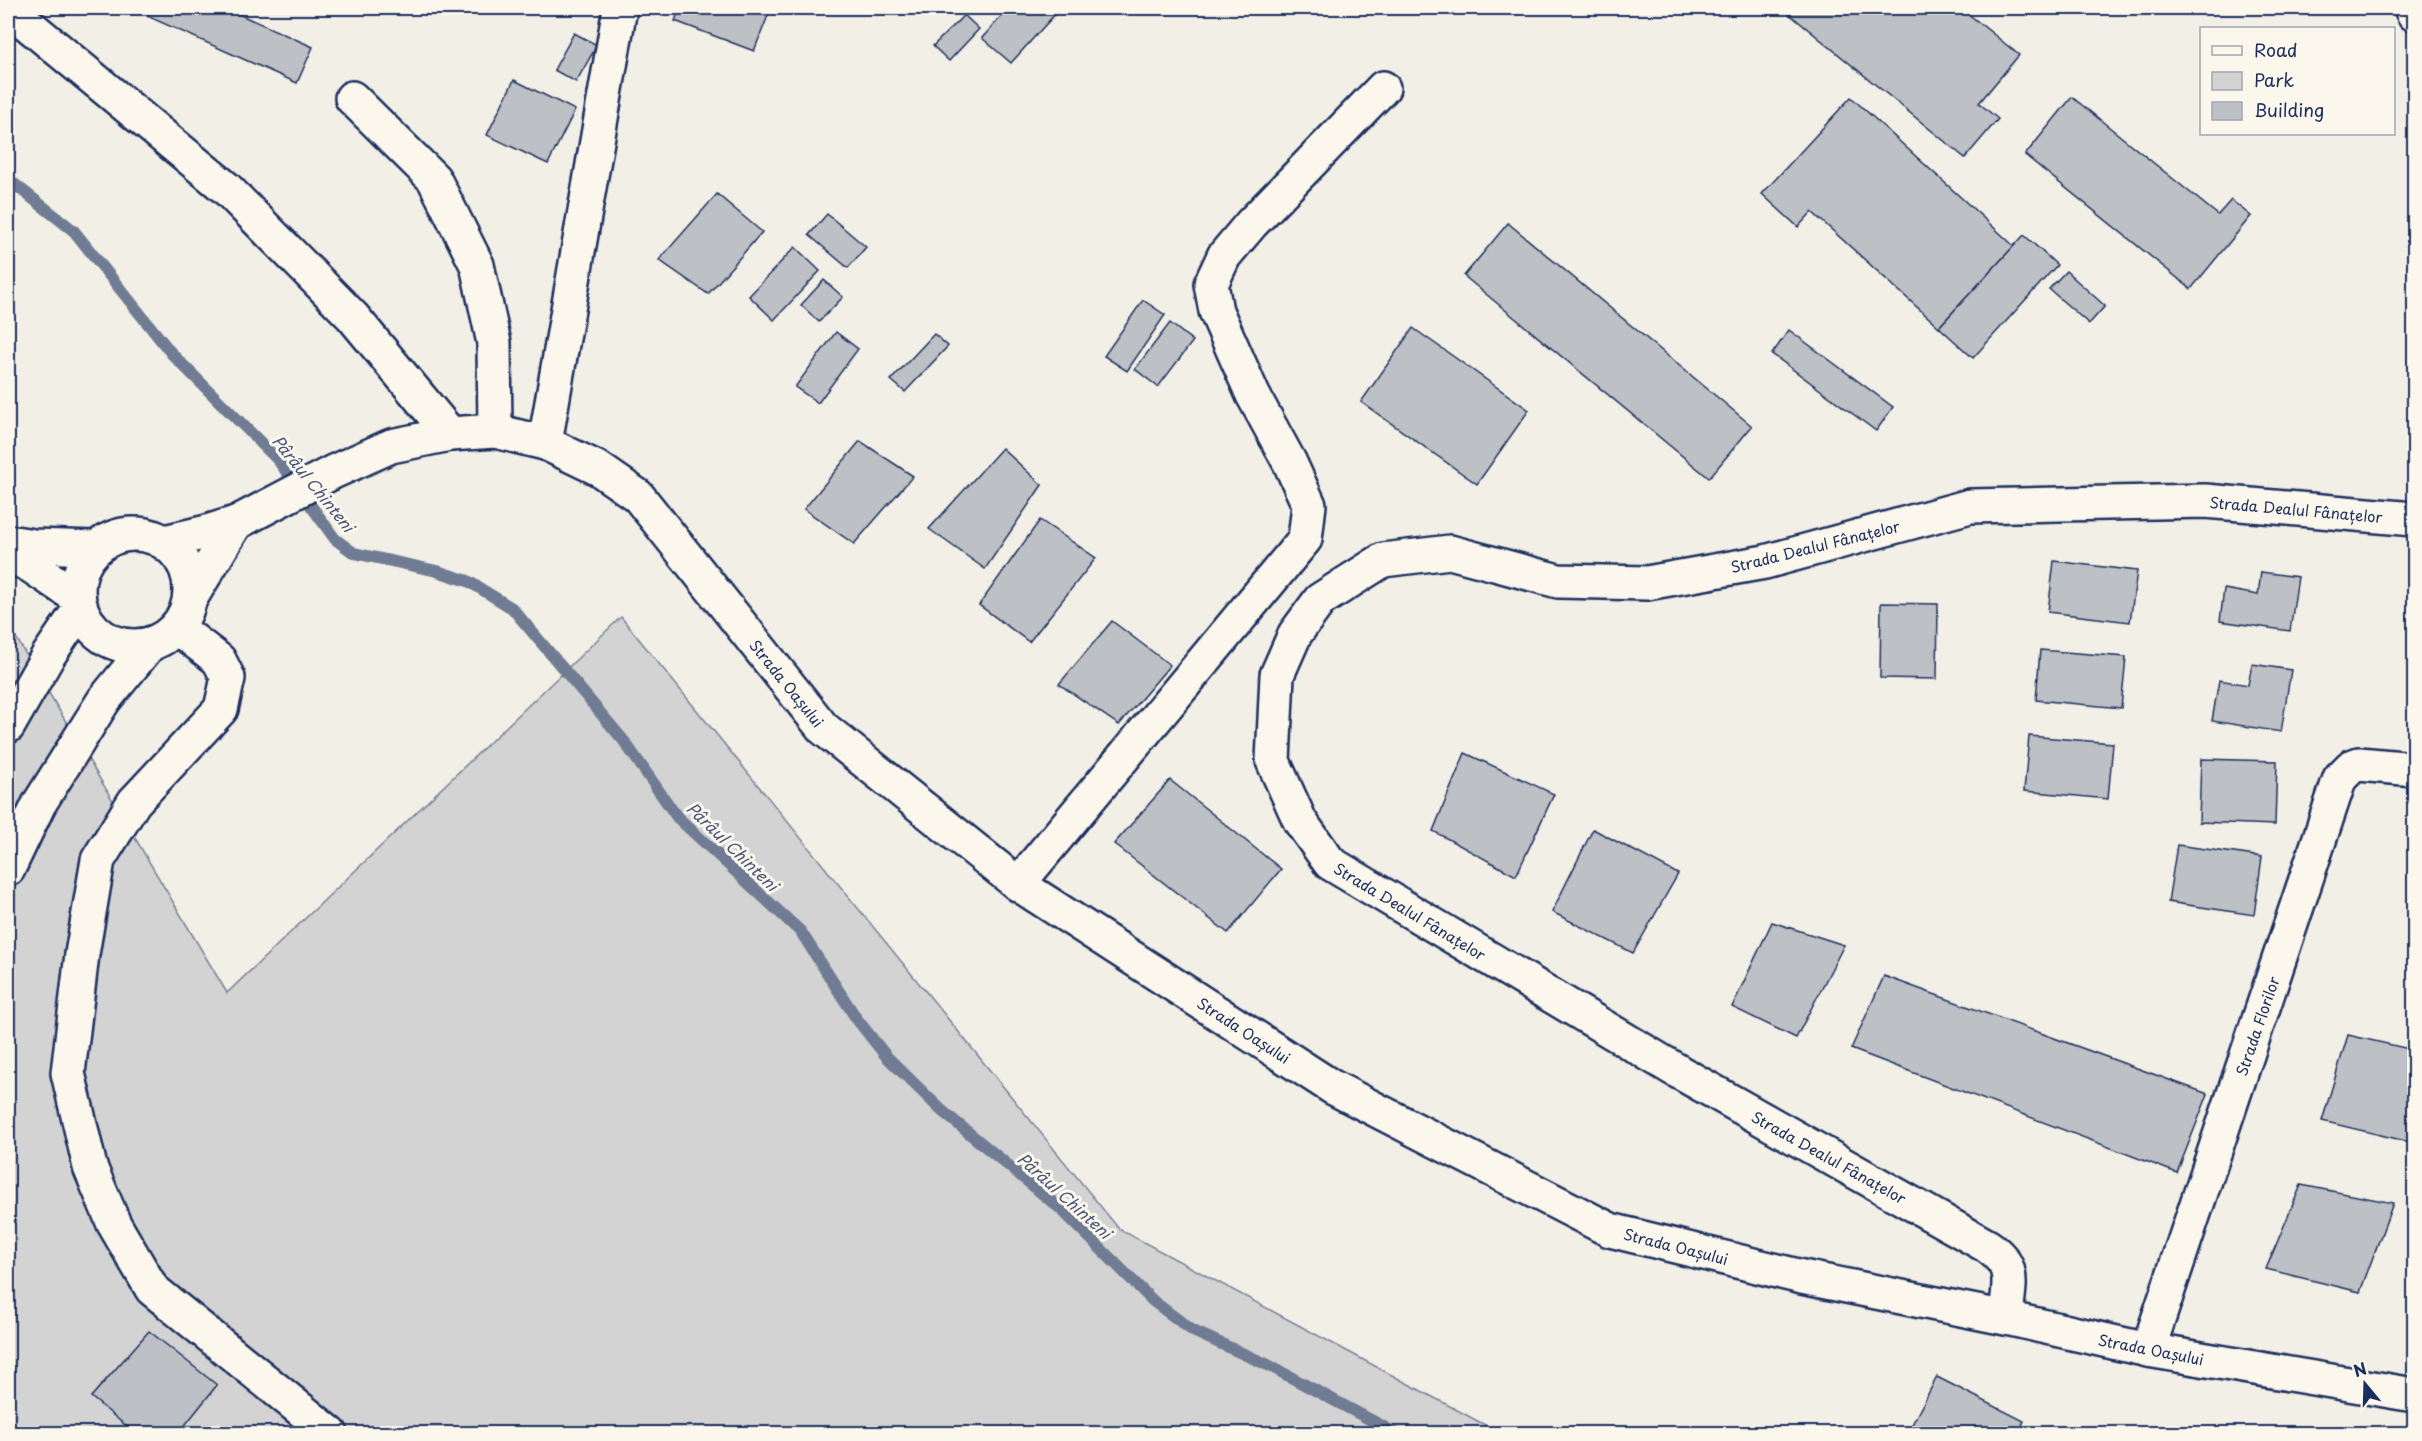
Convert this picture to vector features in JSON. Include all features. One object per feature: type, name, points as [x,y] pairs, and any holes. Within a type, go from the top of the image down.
[{"type":"main road","points":[[8,8],[227,189],[353,316],[450,434]]},
{"type":"main road","points":[[544,443],[620,8]]},
{"type":"main road","points":[[2411,8],[2415,14]]},
{"type":"main road","points":[[1018,884],[1305,539],[1309,505],[1290,463],[1252,395],[1216,311],[1211,284],[1224,256],[1251,224],[1383,88]]},
{"type":"main road","points":[[352,98],[434,178],[477,265],[494,343],[495,431]]},
{"type":"main road","name":"Strada Oașului","points":[[164,542],[207,532],[242,520],[333,472],[391,446],[450,434],[495,431],[544,443],[599,469],[638,496],[823,728],[1018,884],[1332,1087],[1610,1230],[1802,1277],[2006,1318],[2148,1350],[2415,1395]]},
{"type":"main road","name":"Strada Dealul Fânațelor","points":[[2006,1318],[2010,1270],[2001,1255],[1679,1072],[1330,863],[1300,821],[1273,761],[1277,675],[1295,634],[1320,600],[1383,560],[1450,552],[1558,581],[1647,583],[1765,562],[1970,506],[2205,501],[2415,519]]},
{"type":"main road","points":[[8,869],[39,804],[98,710],[172,623],[242,520]]},
{"type":"main road","points":[[8,554],[31,566],[79,603],[91,628],[108,641],[129,647],[172,623],[189,576],[180,556],[164,542],[141,533],[117,535],[96,548],[80,570],[79,603],[8,726]]},
{"type":"main road","points":[[8,542],[34,546],[96,548]]},
{"type":"main road","points":[[172,623],[219,660],[228,678],[221,709],[134,802],[98,860],[82,954],[68,1073],[90,1167],[114,1224],[152,1289],[331,1434]]},
{"type":"main road","name":"Strada Florilor","points":[[2148,1350],[2340,778],[2351,767],[2359,764],[2415,769]]},
{"type":"green space","points":[[621,617],[1119,1229],[1500,1433],[8,1433],[8,624],[227,993]]},
{"type":"building","points":[[151,8],[225,8],[313,47],[297,83],[147,16]]},
{"type":"building","points":[[680,8],[771,8],[754,51],[675,21]]},
{"type":"building","points":[[1009,8],[1052,8],[1057,12],[1011,63],[982,38]]},
{"type":"building","points":[[1782,8],[1961,8],[2019,55],[1979,103],[1998,119],[1965,158]]},
{"type":"building","points":[[964,15],[979,29],[949,61],[933,46]]},
{"type":"building","points":[[574,33],[597,45],[576,82],[554,70]]},
{"type":"building","points":[[514,80],[575,110],[548,164],[487,135]]},
{"type":"building","points":[[1851,97],[2014,246],[1939,327],[1812,212],[1798,227],[1762,194]]},
{"type":"building","points":[[2072,97],[2218,215],[2231,200],[2251,216],[2191,289],[2025,155]]},
{"type":"building","points":[[717,194],[762,232],[708,294],[659,260]]},
{"type":"building","points":[[827,214],[866,247],[848,268],[809,235]]},
{"type":"building","points":[[1508,223],[1752,426],[1709,478],[1464,276]]},
{"type":"building","points":[[2024,235],[2057,265],[1973,358],[1939,327]]},
{"type":"building","points":[[795,247],[820,271],[774,320],[749,296]]},
{"type":"building","points":[[2066,271],[2105,306],[2089,324],[2049,289]]},
{"type":"building","points":[[824,280],[843,297],[819,322],[801,305]]},
{"type":"building","points":[[1143,300],[1165,315],[1127,371],[1104,356]]},
{"type":"building","points":[[1170,323],[1193,341],[1158,387],[1135,369]]},
{"type":"building","points":[[1413,328],[1529,410],[1477,484],[1361,402]]},
{"type":"building","points":[[1789,330],[1893,407],[1876,431],[1772,354]]},
{"type":"building","points":[[836,332],[858,349],[818,403],[795,387]]},
{"type":"building","points":[[934,334],[948,346],[905,392],[891,380]]},
{"type":"building","points":[[860,441],[913,476],[854,544],[804,509]]},
{"type":"building","points":[[1002,448],[1042,485],[985,569],[929,529]]},
{"type":"building","points":[[1040,520],[1096,558],[1029,642],[979,605]]},
{"type":"building","points":[[2054,561],[2137,571],[2130,622],[2048,612]]},
{"type":"building","points":[[2261,572],[2298,577],[2290,631],[2220,621],[2224,589],[2258,595]]},
{"type":"building","points":[[1881,603],[1938,604],[1937,679],[1880,678]]},
{"type":"building","points":[[1112,621],[1170,665],[1119,725],[1059,684]]},
{"type":"building","points":[[2040,650],[2126,657],[2121,708],[2036,700]]},
{"type":"building","points":[[2252,664],[2291,670],[2281,732],[2212,721],[2219,680],[2248,685]]},
{"type":"building","points":[[2029,736],[2113,743],[2108,799],[2024,791]]},
{"type":"building","points":[[1465,753],[1554,794],[1516,876],[1433,831]]},
{"type":"building","points":[[2201,759],[2277,761],[2275,825],[2199,822]]},
{"type":"building","points":[[1170,780],[1281,869],[1228,933],[1114,844]]},
{"type":"building","points":[[1593,829],[1678,874],[1633,953],[1552,912]]},
{"type":"building","points":[[2177,845],[2262,857],[2254,915],[2168,902]]},
{"type":"building","points":[[1772,922],[1844,945],[1796,1038],[1732,1007]]},
{"type":"building","points":[[1884,976],[2208,1094],[2177,1173],[1851,1049]]},
{"type":"building","points":[[2348,1035],[2414,1050],[2414,1143],[2322,1121]]},
{"type":"building","points":[[2301,1185],[2393,1203],[2360,1292],[2266,1269]]},
{"type":"building","points":[[149,1331],[217,1385],[178,1434],[136,1434],[91,1397]]},
{"type":"building","points":[[1937,1377],[2024,1421],[2018,1434],[1907,1434]]},
{"type":"waterway","name":"Pârâul Chinteni","points":[[8,179],[74,231],[172,354],[278,460],[335,539],[354,553],[437,571],[468,581],[512,608],[624,741],[677,817],[801,932],[856,1018],[886,1056],[940,1109],[1061,1209],[1153,1301],[1193,1331],[1268,1365],[1397,1434]]}]
